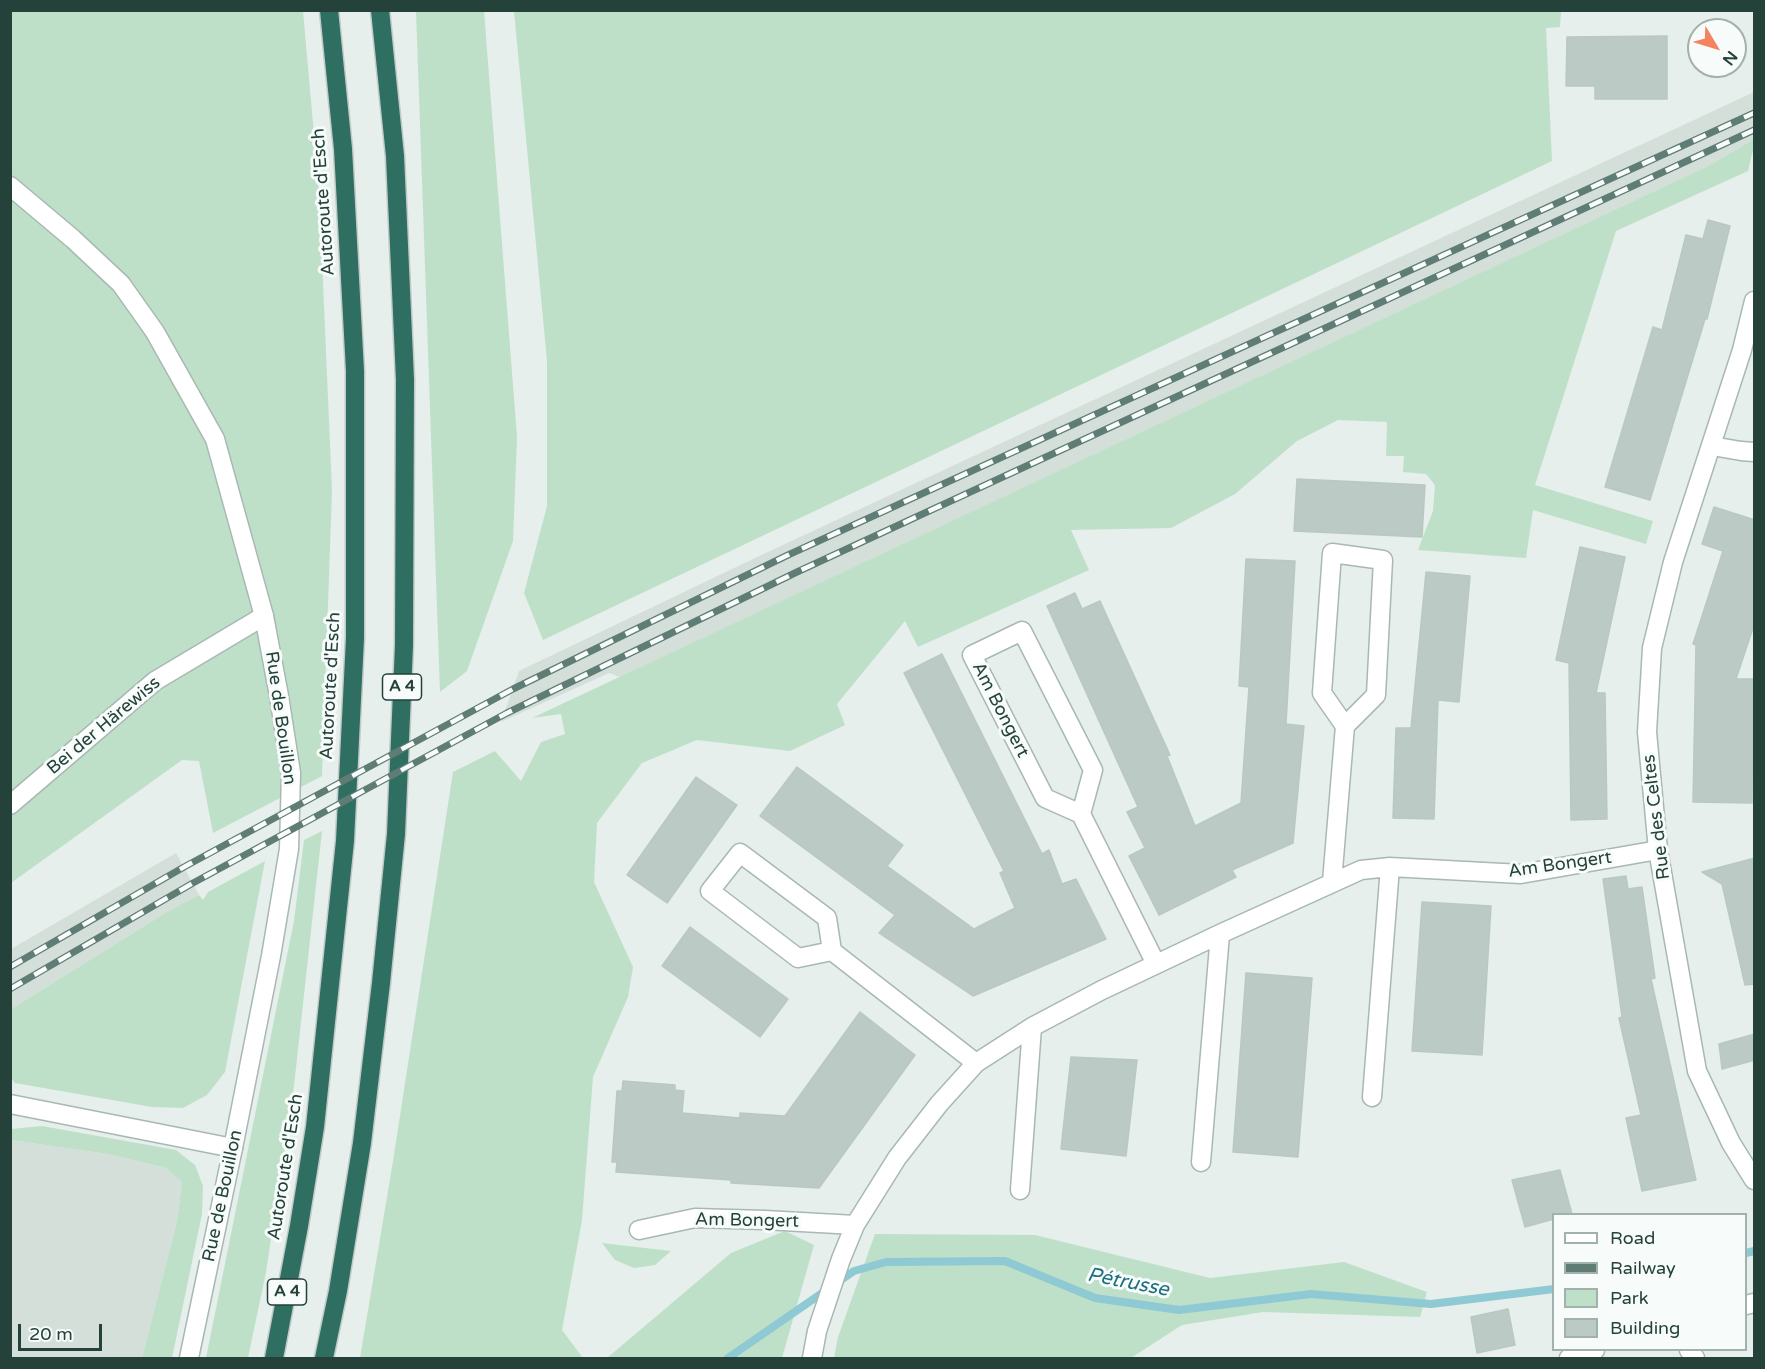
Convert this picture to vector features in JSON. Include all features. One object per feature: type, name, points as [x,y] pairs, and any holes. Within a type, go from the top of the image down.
[{"type":"highway","name":"Autoroute d'Esch","points":[[274,1359],[299,1226],[316,1115],[345,841],[356,638],[356,370],[343,149],[329,10]]},
{"type":"highway","name":"A 4","points":[[324,1359],[338,1291],[362,1143],[381,983],[396,834],[404,645],[405,380],[394,156],[380,10]]},
{"type":"street","name":"Rue de Bouillon","points":[[10,186],[73,239],[121,284],[155,332],[215,439],[264,616],[291,773],[289,849],[271,956],[189,1359]]},
{"type":"street","name":"Rue des Celtes","points":[[1755,301],[1712,446],[1673,562],[1652,648],[1647,732],[1658,850],[1697,1071],[1731,1143],[1755,1179]]},
{"type":"street","points":[[1712,446],[1755,452]]},
{"type":"street","points":[[1332,882],[1345,726],[1322,693],[1332,553],[1383,560],[1376,695],[1345,726]]},
{"type":"street","name":"Bei der Härewiss","points":[[10,805],[155,681],[264,616]]},
{"type":"street","name":"Am Bongert","points":[[1022,631],[1093,770],[1081,814],[1045,798],[972,655],[1022,631]]},
{"type":"street","points":[[1081,814],[1156,964]]},
{"type":"street","name":"Am Bongert","points":[[812,1359],[817,1331],[855,1225],[897,1158],[939,1104],[976,1063],[1032,1027],[1156,964],[1361,870],[1390,867],[1521,874],[1658,850]]},
{"type":"street","points":[[832,951],[798,958],[710,891],[740,853],[827,918],[832,951],[976,1063]]},
{"type":"street","points":[[1372,1097],[1390,867]]},
{"type":"street","points":[[1201,1162],[1220,934]]},
{"type":"street","points":[[1020,1190],[1032,1027]]},
{"type":"street","points":[[10,1104],[233,1148]]},
{"type":"street","name":"Am Bongert","points":[[639,1230],[695,1218],[855,1225]]},
{"type":"street","points":[[1569,1359],[1591,1351]]},
{"type":"shaded area","points":[[1754,92],[1754,139],[1708,166],[620,677],[609,673],[501,722],[519,671],[755,558]]},
{"type":"shaded area","points":[[176,853],[199,895],[167,912],[11,1009],[11,949]]},
{"type":"shaded area","points":[[11,1140],[108,1154],[166,1168],[182,1182],[177,1221],[142,1358],[11,1358]]},
{"type":"green space","points":[[10,11],[303,11],[319,191],[332,490],[322,776],[213,833],[199,761],[182,760],[11,883]]},
{"type":"green space","points":[[416,11],[484,11],[517,437],[513,541],[467,671],[440,692]]},
{"type":"green space","points":[[514,11],[1561,11],[1560,27],[1546,28],[1552,161],[543,640],[524,593],[547,506],[547,361]]},
{"type":"green space","points":[[1754,139],[1748,171],[1616,231],[1535,485],[1653,521],[1646,544],[1533,510],[1526,558],[1418,550],[1433,511],[1435,485],[1426,474],[1403,472],[1404,456],[1386,456],[1387,422],[1338,420],[1297,441],[1235,494],[1171,528],[1071,530],[1089,570],[918,647],[905,621],[837,704],[845,725],[790,751],[697,740],[642,763],[597,823],[594,882],[633,967],[628,997],[593,1077],[582,1220],[562,1330],[583,1358],[360,1358],[453,772],[495,751],[521,781],[541,742],[565,734],[561,714],[532,718],[1708,166]]},
{"type":"green space","points":[[322,831],[294,1086],[266,1272],[248,1358],[206,1358],[294,921],[304,840]]},
{"type":"green space","points":[[265,861],[225,1072],[207,1095],[183,1108],[152,1107],[15,1083],[11,1078],[11,1009],[167,912],[199,895],[203,900],[208,892]]},
{"type":"green space","points":[[42,1126],[176,1150],[195,1165],[203,1186],[202,1214],[172,1358],[142,1358],[177,1221],[182,1182],[166,1168],[108,1154],[11,1140],[11,1129]]},
{"type":"green space","points":[[785,1231],[814,1245],[782,1358],[607,1358],[731,1253]]},
{"type":"green space","points":[[875,1234],[1035,1235],[1210,1278],[1344,1262],[1427,1292],[1420,1317],[1263,1312],[1182,1325],[1131,1358],[834,1358],[838,1337]]},
{"type":"green space","points":[[602,1243],[671,1251],[655,1265],[634,1268],[615,1260]]},
{"type":"building","points":[[1667,36],[1667,99],[1595,99],[1595,86],[1566,86],[1567,37]]},
{"type":"building","points":[[1708,220],[1730,226],[1707,319],[1705,319],[1650,500],[1605,487],[1653,327],[1662,330],[1686,235],[1703,239]]},
{"type":"building","points":[[1297,479],[1425,485],[1422,537],[1294,531]]},
{"type":"building","points":[[1714,507],[1755,520],[1755,622],[1736,679],[1753,679],[1752,803],[1693,802],[1696,645],[1693,644],[1723,551],[1702,544]]},
{"type":"building","points":[[1580,547],[1625,557],[1596,693],[1605,693],[1607,819],[1571,820],[1569,663],[1556,660]]},
{"type":"building","points":[[1246,559],[1295,561],[1286,724],[1304,726],[1293,843],[1232,870],[1236,877],[1159,915],[1129,856],[1145,848],[1127,812],[1138,807],[1047,606],[1075,593],[1082,609],[1100,601],[1170,755],[1167,756],[1195,826],[1241,803],[1249,687],[1239,686]]},
{"type":"building","points":[[1426,572],[1470,576],[1459,702],[1438,700],[1434,819],[1393,818],[1396,728],[1411,728]]},
{"type":"building","points":[[942,654],[1042,854],[1049,850],[1062,884],[1076,879],[1106,939],[973,996],[879,933],[895,915],[760,816],[797,767],[903,845],[887,866],[974,929],[1015,908],[1000,873],[1004,871],[904,673]]},
{"type":"building","points":[[696,777],[737,805],[667,903],[627,875]]},
{"type":"building","points":[[1755,858],[1755,984],[1745,985],[1722,884],[1702,872]]},
{"type":"building","points":[[1626,876],[1628,889],[1642,887],[1655,978],[1651,979],[1696,1180],[1642,1191],[1626,1118],[1641,1115],[1619,1018],[1622,1017],[1603,879]]},
{"type":"building","points":[[1422,902],[1491,906],[1482,1055],[1412,1051]]},
{"type":"building","points":[[690,927],[788,999],[760,1037],[662,966]]},
{"type":"building","points":[[1246,973],[1312,978],[1298,1157],[1233,1152]]},
{"type":"building","points":[[860,1012],[915,1055],[819,1188],[731,1183],[731,1180],[616,1172],[617,1162],[612,1162],[617,1091],[622,1091],[623,1081],[675,1085],[675,1090],[684,1091],[682,1113],[740,1118],[740,1113],[785,1116]]},
{"type":"building","points":[[1755,1034],[1755,1060],[1722,1069],[1719,1044]]},
{"type":"building","points":[[1071,1057],[1137,1060],[1126,1156],[1061,1149]]},
{"type":"building","points":[[1560,1170],[1572,1213],[1552,1213],[1552,1220],[1525,1227],[1512,1180]]},
{"type":"building","points":[[1508,1309],[1515,1345],[1477,1353],[1471,1317]]},
{"type":"waterway","name":"Pétrusse","points":[[1747,1253],[1754,1251]]},
{"type":"waterway","name":"Pétrusse","points":[[728,1358],[854,1271],[886,1262],[1005,1261],[1095,1298],[1179,1310],[1311,1294],[1431,1304],[1552,1289]]},
{"type":"railway","points":[[10,967],[184,867],[513,689],[788,555],[1754,113]]},
{"type":"railway","points":[[10,989],[193,883],[507,713],[797,572],[1754,130]]}]
